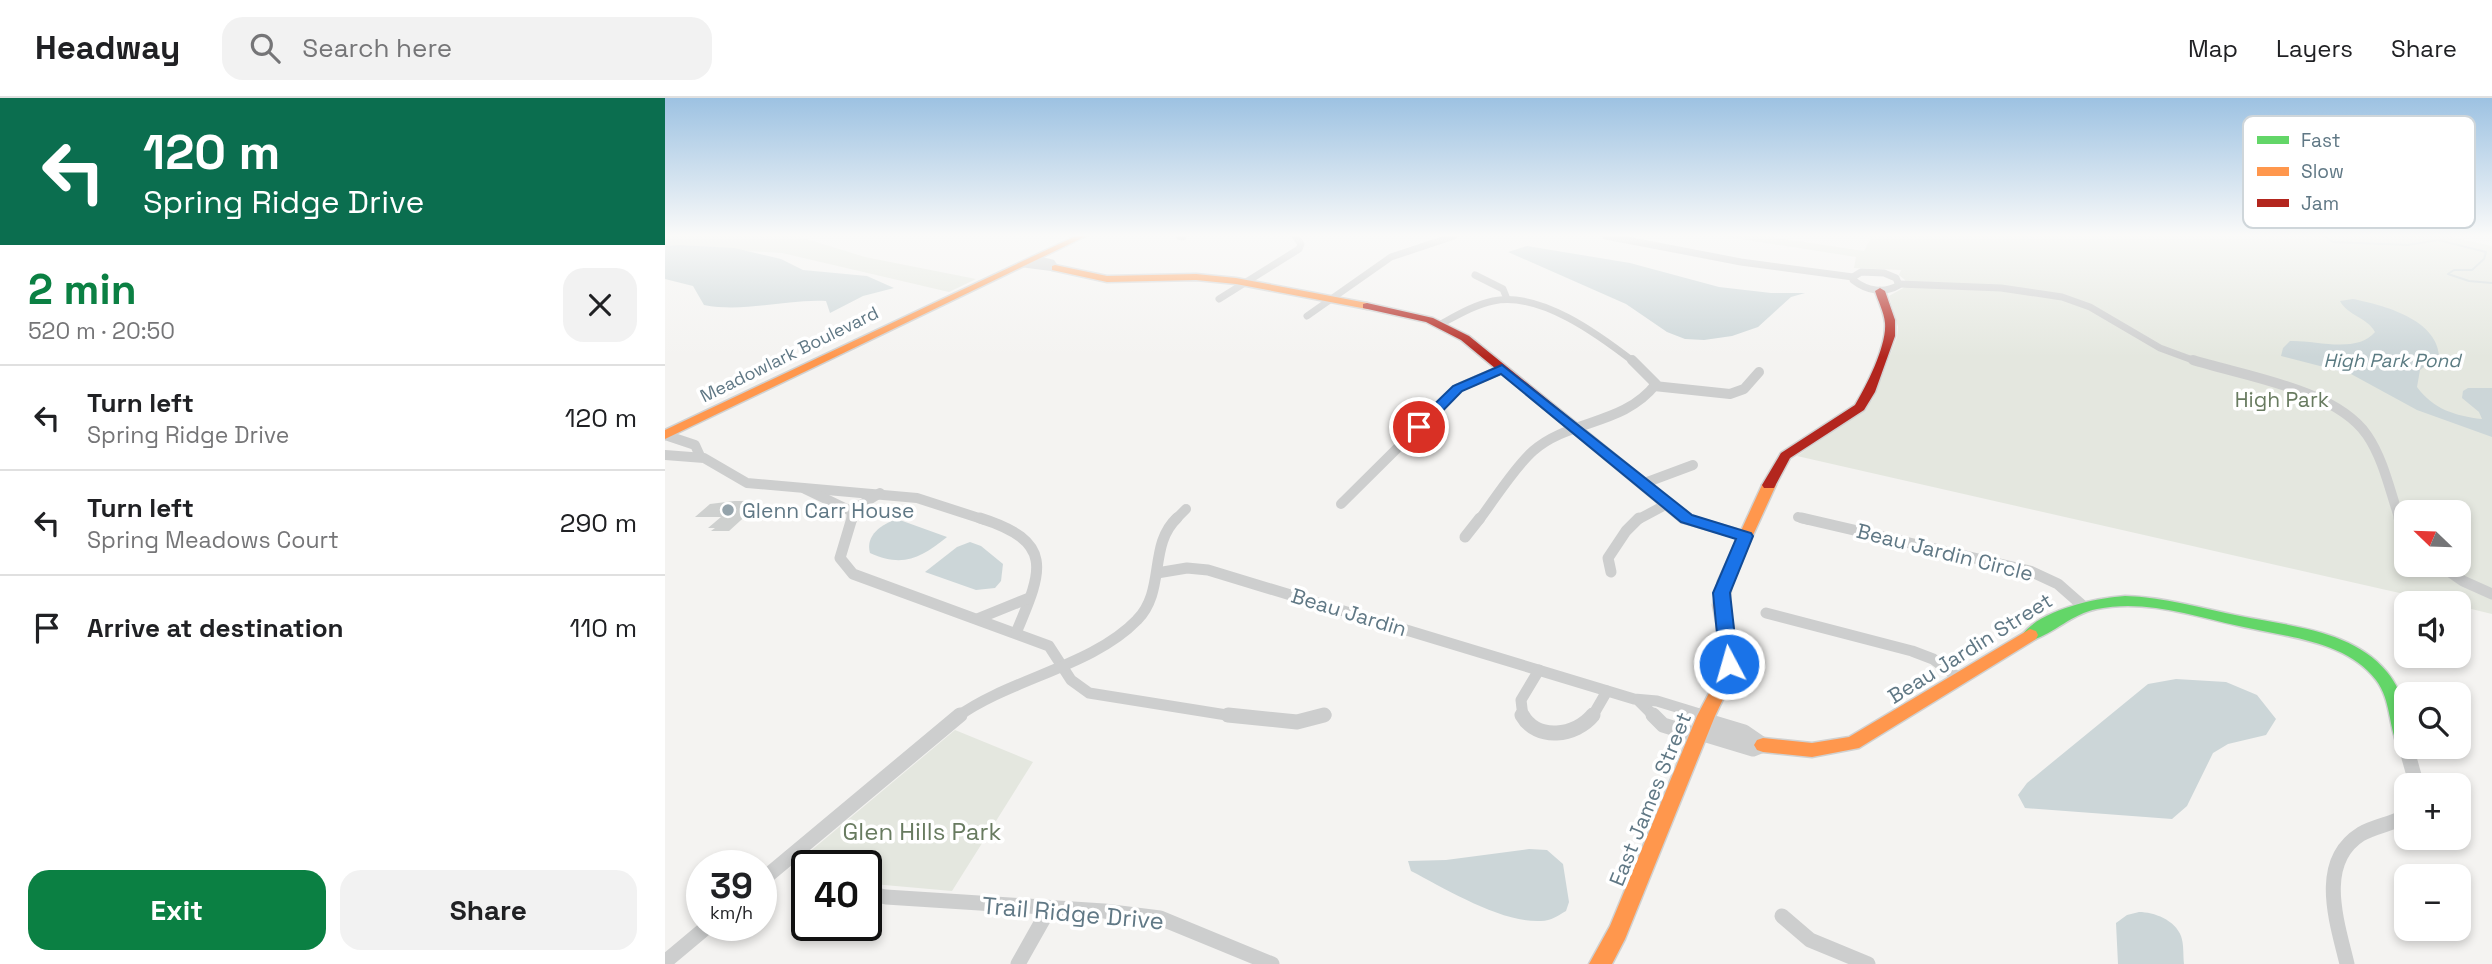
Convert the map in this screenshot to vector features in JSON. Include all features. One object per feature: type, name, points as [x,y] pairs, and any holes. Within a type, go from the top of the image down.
[{"type":"street","name":"Meadowlark Boulevard","points":[[665,435],[999,276]]},
{"type":"street","points":[[1095,276],[1107,279],[1196,277],[1246,283],[1404,313],[1455,331],[1686,519],[1745,536]]},
{"type":"street","points":[[1219,299],[1256,276]]},
{"type":"street","points":[[1307,316],[1363,276]]},
{"type":"street","points":[[1478,276],[1503,289],[1507,299]]},
{"type":"street","points":[[1849,276],[1853,277],[1859,286],[1880,290],[1894,289],[1899,284],[2019,289],[2078,302],[2104,312],[2162,349],[2293,391],[2331,407],[2353,420],[2369,439],[2394,503]]},
{"type":"street","points":[[1892,276],[1899,284]]},
{"type":"street","name":"East James Street","points":[[1600,964],[1618,932],[1729,664],[1722,593],[1745,536],[1775,471],[1785,456],[1860,407],[1869,392],[1890,336],[1890,320],[1880,290]]},
{"type":"street","points":[[1439,325],[1485,303],[1507,299],[1564,315],[1645,370],[1654,380],[1654,386]]},
{"type":"street","points":[[1341,504],[1458,388],[1502,369]]},
{"type":"street","points":[[1465,537],[1533,451],[1545,441],[1623,411],[1654,386],[1730,394],[1744,390],[1759,372]]},
{"type":"street","points":[[665,435],[695,445],[700,456],[736,480],[805,489],[917,498],[1009,527],[1021,534],[1032,546],[1039,569],[1016,633]]},
{"type":"street","points":[[665,455],[700,456]]},
{"type":"street","points":[[1643,484],[1693,465]]},
{"type":"street","points":[[805,489],[851,511]]},
{"type":"street","points":[[851,511],[880,493]]},
{"type":"street","points":[[1611,572],[1608,558],[1627,527],[1644,512],[1667,504]]},
{"type":"street","points":[[777,868],[960,715],[987,699],[1121,636],[1142,618],[1150,605],[1162,536],[1167,527],[1186,509]]},
{"type":"street","points":[[851,511],[852,526],[840,553],[843,567],[853,574],[1049,646],[1076,687],[1101,697],[1269,722],[1297,722],[1326,715]]},
{"type":"street","name":"Beau Jardin Circle","points":[[1798,517],[2029,571],[2058,584],[2083,607]]},
{"type":"street","name":"Beau Jardin","points":[[1157,573],[1188,568],[1208,570],[1639,701],[1657,701],[1745,747],[1753,749],[1763,745]]},
{"type":"street","points":[[2458,578],[2492,594]]},
{"type":"street","points":[[978,619],[1029,598]]},
{"type":"street","name":"Beau Jardin Street","points":[[1763,745],[1812,750],[1853,743],[2053,621],[2083,607],[2125,601],[2178,607],[2319,640],[2364,660],[2384,678],[2394,706]]},
{"type":"street","points":[[1766,612],[1926,655],[1960,679]]},
{"type":"street","points":[[1539,670],[1520,702],[1521,714],[1539,731],[1563,733],[1578,729],[1590,719],[1607,691]]},
{"type":"street","name":"Beau Jardin","points":[[1639,701],[1663,725],[1702,726]]},
{"type":"street","points":[[2347,964],[2333,890],[2336,863],[2349,842],[2361,834],[2394,821]]},
{"type":"street","name":"Trail Ridge Drive","points":[[882,896],[1104,911],[1160,918],[1267,963]]},
{"type":"street","points":[[1018,964],[1049,909]]},
{"type":"street","points":[[1782,916],[1794,930],[1813,944],[1868,964]]},
{"type":"street","points":[[665,962],[690,941]]},
{"type":"green space","points":[[882,276],[963,276],[976,279],[949,292]]},
{"type":"green space","name":"High Park","points":[[1901,276],[2492,276],[2492,614],[2471,609],[2471,591],[2394,592],[1797,456],[1864,410],[1873,399],[1897,337],[1898,327],[1889,296],[1905,287],[1905,280]]},
{"type":"green space","name":"Glen Hills Park","points":[[955,730],[1033,762],[952,891],[882,885],[882,850],[812,850]]},
{"type":"water","points":[[665,276],[868,276],[894,288],[863,296],[830,313],[826,301],[750,307],[704,305],[693,286],[665,279]]},
{"type":"water","points":[[1563,276],[1680,276],[1719,287],[1771,293],[1805,293],[1791,297],[1758,327],[1732,336],[1704,340],[1685,339],[1667,332],[1626,304]]},
{"type":"water","name":"High Park Pond","points":[[2353,299],[2393,310],[2429,332],[2439,355],[2420,370],[2417,387],[2437,406],[2463,416],[2482,419],[2479,412],[2462,398],[2463,391],[2468,388],[2492,388],[2492,437],[2417,410],[2351,374],[2281,356],[2283,348],[2290,341],[2347,344],[2367,339],[2375,332],[2372,327],[2340,301]]},
{"type":"water","points":[[897,519],[947,537],[920,555],[902,560],[892,560],[870,553],[872,536],[881,527]]},
{"type":"water","points":[[970,542],[981,546],[1003,564],[1001,581],[995,588],[976,590],[925,572],[957,547]]},
{"type":"water","points":[[2176,679],[2226,682],[2257,695],[2276,719],[2266,735],[2228,744],[2213,753],[2187,806],[2172,819],[2025,808],[2018,795],[2027,783],[2148,684]]},
{"type":"water","points":[[1529,849],[1547,850],[1563,864],[1569,902],[1566,911],[1555,918],[1525,920],[1492,911],[1411,871],[1408,861],[1446,860]]},
{"type":"water","points":[[2139,912],[2157,915],[2178,930],[2182,939],[2184,964],[2118,964],[2116,923],[2127,915]]},
{"type":"building","name":"Glenn Carr House","points":[[762,501],[729,531],[711,531],[715,528],[708,528],[721,517],[695,517],[710,504]]},
{"type":"waterway","points":[[2455,276],[2492,283]]},
{"type":"traffic: fast","points":[[2030,635],[2057,618],[2097,604],[2141,601],[2174,606],[2328,641],[2360,657],[2374,668],[2394,699]]},
{"type":"traffic: slow","points":[[665,435],[997,276]]},
{"type":"traffic: slow","points":[[1095,276],[1107,279],[1196,277],[1236,281],[1367,306]]},
{"type":"traffic: slow","points":[[1600,964],[1618,932],[1706,716],[1726,676],[1730,654],[1721,605],[1725,581],[1769,485]]},
{"type":"traffic: slow","points":[[1763,745],[1812,750],[1853,743],[2030,635]]},
{"type":"traffic: jam","points":[[1769,485],[1785,456],[1860,407],[1869,392],[1890,336],[1890,320],[1880,291]]},
{"type":"traffic: jam","points":[[1367,306],[1429,320],[1465,338],[1686,519],[1745,536]]},
{"type":"place","name":"Glenn Carr House","points":[[728,510]]},
{"type":"route","points":[[1419,427],[1458,388],[1502,369],[1686,519],[1745,536],[1722,593],[1721,605],[1730,654],[1729,664]]}]
